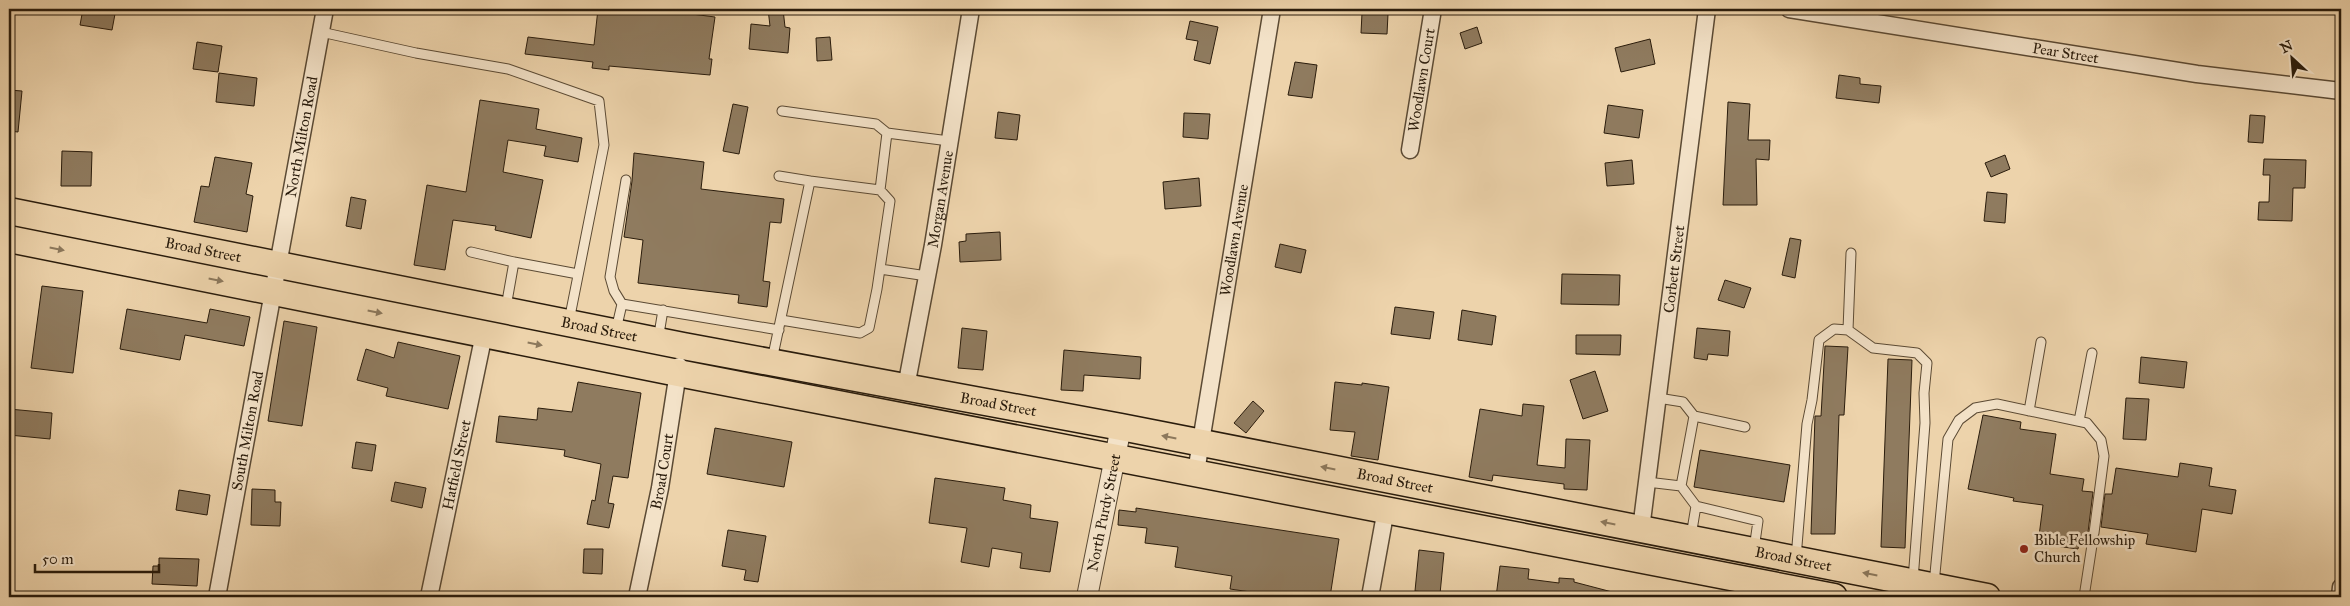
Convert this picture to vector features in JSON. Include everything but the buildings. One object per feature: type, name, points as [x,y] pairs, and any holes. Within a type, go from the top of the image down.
[{"type":"main road","name":"Broad Street","points":[[9,211],[670,343],[1121,427],[1987,597]]},
{"type":"main road","name":"Broad Street","points":[[9,239],[678,373],[1115,456],[1834,597]]},
{"type":"street","name":"North Milton Road","points":[[279,264],[325,9]]},
{"type":"street","name":"Morgan Avenue","points":[[906,387],[927,276],[970,9]]},
{"type":"street","name":"Woodlawn Avenue","points":[[1196,472],[1272,9]]},
{"type":"street","name":"Woodlawn Court","points":[[1410,150],[1434,9]]},
{"type":"street","name":"Corbett Street","points":[[1641,529],[1707,9]]},
{"type":"street","name":"Pear Street","points":[[1790,9],[2196,74],[2341,91]]},
{"type":"street","name":"South Milton Road","points":[[217,597],[279,264]]},
{"type":"street","name":"Hatfield Street","points":[[429,597],[484,334]]},
{"type":"street","name":"Broad Court","points":[[638,597],[660,488],[678,373],[670,343]]},
{"type":"street","name":"North Purdy Street","points":[[1087,597],[1121,427]]},
{"type":"street","points":[[1370,597],[1386,510]]},
{"type":"street","points":[[2340,597],[2341,587]]},
{"type":"lane","points":[[321,32],[416,53],[508,69],[599,101],[604,145],[569,323]]},
{"type":"lane","points":[[782,111],[876,124],[888,133],[948,141]]},
{"type":"lane","points":[[880,190],[888,133]]},
{"type":"lane","points":[[779,176],[880,190],[890,202],[869,328],[860,333],[781,320]]},
{"type":"lane","points":[[615,332],[622,304],[614,291],[610,277],[626,180]]},
{"type":"lane","points":[[771,362],[810,181]]},
{"type":"lane","points":[[471,252],[578,274]]},
{"type":"lane","points":[[1848,330],[1851,254]]},
{"type":"lane","points":[[505,310],[514,262]]},
{"type":"lane","points":[[880,269],[927,276]]},
{"type":"lane","points":[[622,304],[779,330]]},
{"type":"lane","points":[[663,310],[670,343]]},
{"type":"lane","points":[[1796,560],[1807,424],[1812,400],[1819,340],[1834,329],[1848,330],[1873,348],[1917,353],[1927,363],[1924,393],[1923,585]]},
{"type":"lane","points":[[2029,411],[2042,342]]},
{"type":"lane","points":[[2080,421],[2092,352]]},
{"type":"lane","points":[[1658,398],[1683,402],[1694,416],[1745,427]]},
{"type":"lane","points":[[1923,585],[1948,439],[1959,420],[1975,408],[1997,404],[2086,423],[2101,440],[2104,456],[2094,533]]},
{"type":"lane","points":[[1681,486],[1694,416]]},
{"type":"lane","points":[[1647,482],[1681,486],[1696,506],[1758,521],[1753,552]]},
{"type":"lane","points":[[1691,539],[1696,506]]},
{"type":"lane","points":[[2084,597],[2092,545]]},
{"type":"place","name":"Bible Fellowship Church","points":[[2024,549]]}]
